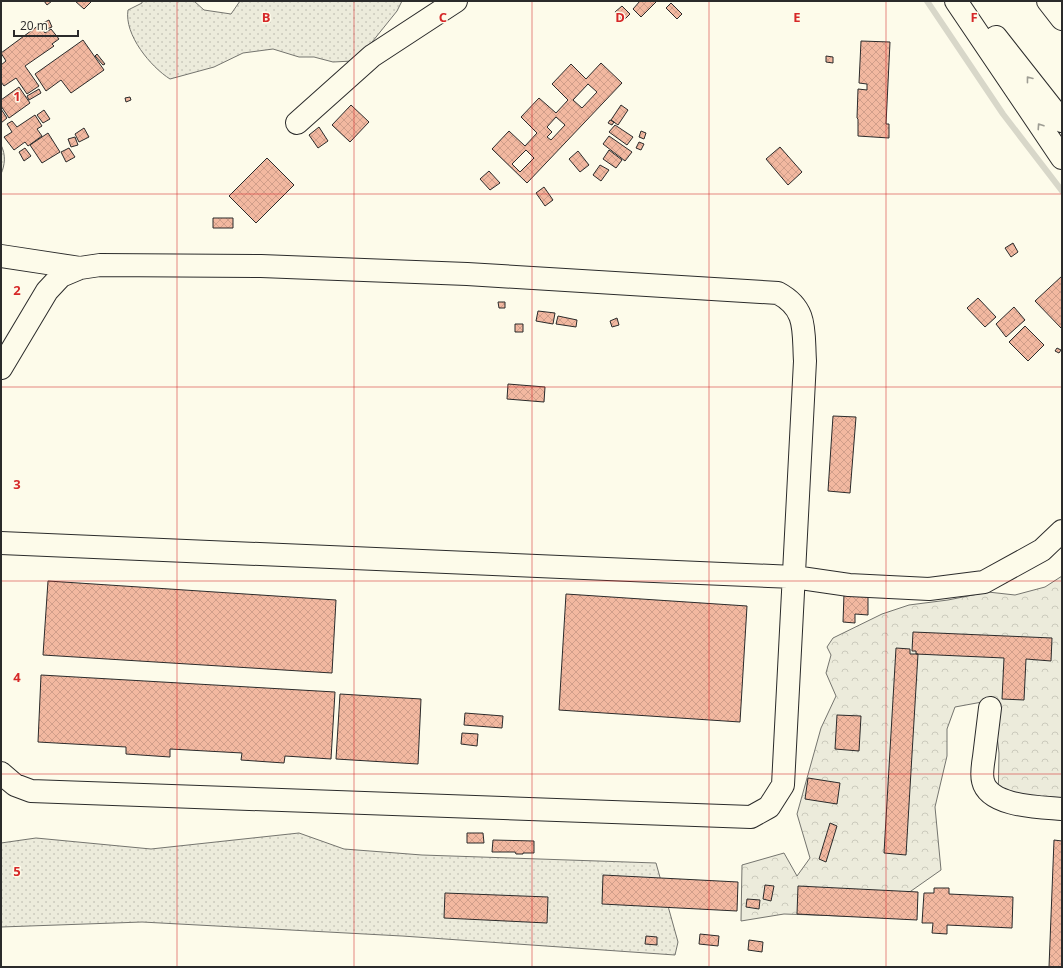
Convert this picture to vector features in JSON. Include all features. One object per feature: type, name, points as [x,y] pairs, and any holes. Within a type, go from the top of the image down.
[{"type":"main road","points":[[297,122],[372,56],[456,1]]},
{"type":"main road","points":[[956,1],[1062,158]]},
{"type":"main road","points":[[969,1],[1062,121]]},
{"type":"main road","points":[[1048,1],[1062,19]]},
{"type":"main road","points":[[1,256],[80,268]]},
{"type":"main road","points":[[1,368],[47,291],[61,276],[80,268],[100,265],[261,266],[474,274],[778,293],[788,298],[797,306],[802,317],[805,361],[783,785],[769,807],[751,816],[36,792],[15,785],[1,773]]},
{"type":"main road","points":[[1,543],[794,576],[849,585],[929,589],[984,582],[1042,550],[1062,531]]},
{"type":"main road","points":[[990,708],[982,770],[983,782],[991,794],[1000,799],[1023,805],[1062,809]]},
{"type":"green space","points":[[142,1],[194,1],[204,10],[231,14],[240,1],[402,1],[397,11],[364,52],[353,61],[333,62],[314,57],[299,57],[273,49],[243,53],[214,67],[170,79],[155,67],[147,58],[140,49],[130,30],[128,10],[142,3]]},
{"type":"green space","points":[[1,145],[4,152],[4,160],[1,174]]},
{"type":"green space","points":[[1062,576],[1062,813],[998,808],[999,753],[993,700],[955,707],[947,729],[947,756],[935,807],[941,870],[874,917],[784,914],[741,921],[742,865],[784,853],[797,876],[810,858],[797,814],[821,728],[836,696],[826,673],[831,655],[827,647],[833,638],[882,614],[909,605],[948,600],[988,592],[1015,595],[1045,587]]},
{"type":"green space","points":[[299,833],[344,849],[422,855],[656,863],[678,942],[675,955],[402,936],[142,922],[1,927],[1,843],[36,838],[151,849]]},
{"type":"building","points":[[44,1],[52,1],[47,5]]},
{"type":"building","points":[[75,1],[91,1],[91,2],[84,9]]},
{"type":"building","points":[[640,1],[657,1],[641,17],[633,9]]},
{"type":"building","points":[[671,3],[682,14],[677,19],[666,8]]},
{"type":"building","points":[[622,6],[630,14],[623,21],[615,12]]},
{"type":"building","points":[[49,20],[52,27],[44,30],[41,24]]},
{"type":"building","points":[[39,25],[45,33],[51,29],[59,39],[52,44],[54,46],[25,66],[39,86],[27,94],[16,78],[4,86],[1,82],[1,65],[6,61],[1,53]]},
{"type":"building","points":[[83,40],[104,70],[71,93],[61,80],[46,91],[35,74]]},
{"type":"building","points":[[861,41],[890,42],[886,124],[889,124],[889,138],[858,136],[858,89],[867,90],[867,84],[859,83]]},
{"type":"building","points":[[97,54],[105,64],[103,65],[95,56]]},
{"type":"building","points":[[826,56],[833,57],[833,63],[826,62]]},
{"type":"building","points":[[601,63],[622,83],[527,183],[492,149],[509,131],[525,146],[537,133],[521,117],[539,98],[556,113],[568,100],[552,84],[571,64],[586,79]],"holes":[[[588,84],[597,92],[582,108],[573,100]],[[556,117],[565,125],[551,140],[547,137],[552,132],[547,127]],[[526,150],[534,158],[520,172],[512,164]]]},
{"type":"building","points":[[19,87],[30,103],[9,118],[1,106],[1,100]]},
{"type":"building","points":[[39,89],[41,93],[29,100],[27,96]]},
{"type":"building","points":[[130,97],[131,100],[126,102],[125,98]]},
{"type":"building","points":[[351,105],[369,122],[350,142],[332,125]]},
{"type":"building","points":[[621,105],[628,110],[618,125],[611,120]]},
{"type":"building","points":[[1,109],[7,118],[1,123]]},
{"type":"building","points":[[44,110],[50,119],[43,123],[37,115]]},
{"type":"building","points":[[35,115],[42,126],[37,129],[42,136],[28,146],[25,142],[14,150],[4,137],[12,132],[7,124],[12,121],[17,127]]},
{"type":"building","points":[[610,120],[614,122],[612,125],[608,123]]},
{"type":"building","points":[[615,125],[633,137],[627,145],[609,132]]},
{"type":"building","points":[[319,127],[328,141],[318,148],[309,135]]},
{"type":"building","points":[[84,128],[89,137],[79,142],[75,134]]},
{"type":"building","points":[[641,131],[646,133],[644,139],[639,137]]},
{"type":"building","points":[[48,133],[60,152],[42,163],[30,145]]},
{"type":"building","points":[[609,136],[632,152],[625,161],[603,144]]},
{"type":"building","points":[[75,137],[78,145],[71,147],[68,139]]},
{"type":"building","points":[[639,142],[644,144],[641,150],[636,148]]},
{"type":"building","points":[[780,147],[802,172],[788,185],[766,159]]},
{"type":"building","points":[[25,148],[31,156],[24,161],[19,152]]},
{"type":"building","points":[[69,148],[75,157],[66,162],[61,152]]},
{"type":"building","points":[[609,150],[622,160],[616,168],[603,159]]},
{"type":"building","points":[[578,151],[589,165],[580,172],[569,159]]},
{"type":"building","points":[[267,158],[294,185],[256,223],[229,196]]},
{"type":"building","points":[[600,165],[609,170],[601,181],[593,175]]},
{"type":"building","points":[[489,171],[500,183],[490,190],[480,179]]},
{"type":"building","points":[[544,187],[553,200],[545,206],[536,193]]},
{"type":"building","points":[[213,218],[233,218],[233,228],[213,228]]},
{"type":"building","points":[[1013,243],[1018,252],[1011,257],[1005,248]]},
{"type":"building","points":[[1062,276],[1062,329],[1035,301]]},
{"type":"building","points":[[978,298],[996,317],[985,327],[967,308]]},
{"type":"building","points":[[498,302],[505,302],[505,308],[499,308]]},
{"type":"building","points":[[1014,307],[1025,320],[1006,337],[996,324]]},
{"type":"building","points":[[538,311],[555,313],[553,324],[536,321]]},
{"type":"building","points":[[558,316],[577,320],[576,327],[556,324]]},
{"type":"building","points":[[617,318],[619,325],[612,327],[610,321]]},
{"type":"building","points":[[515,324],[523,324],[523,332],[515,332]]},
{"type":"building","points":[[1025,326],[1044,345],[1028,361],[1009,342]]},
{"type":"building","points":[[1057,348],[1061,350],[1059,353],[1055,351]]},
{"type":"building","points":[[508,384],[545,387],[544,402],[507,399]]},
{"type":"building","points":[[833,416],[856,417],[850,493],[828,491]]},
{"type":"building","points":[[48,581],[336,600],[332,673],[43,655]]},
{"type":"building","points":[[566,594],[747,606],[740,722],[559,710]]},
{"type":"building","points":[[844,594],[868,595],[868,615],[855,614],[855,623],[843,622]]},
{"type":"building","points":[[913,632],[1052,638],[1051,661],[1026,659],[1024,700],[1002,699],[1004,658],[916,654],[916,651],[912,651]]},
{"type":"building","points":[[896,648],[910,649],[910,654],[918,654],[906,855],[884,853]]},
{"type":"building","points":[[41,675],[335,692],[331,759],[285,756],[284,763],[241,760],[242,753],[170,749],[170,757],[126,754],[126,747],[38,742]]},
{"type":"building","points":[[340,694],[421,699],[418,764],[336,759]]},
{"type":"building","points":[[465,713],[503,716],[502,728],[464,725]]},
{"type":"building","points":[[837,715],[861,716],[859,751],[835,749]]},
{"type":"building","points":[[462,733],[478,734],[477,746],[461,744]]},
{"type":"building","points":[[808,778],[840,783],[837,804],[805,799]]},
{"type":"building","points":[[830,823],[837,826],[826,862],[819,859]]},
{"type":"building","points":[[467,833],[483,833],[484,843],[467,843]]},
{"type":"building","points":[[493,840],[534,841],[534,853],[516,854],[515,852],[492,852]]},
{"type":"building","points":[[1054,840],[1062,841],[1062,967],[1049,967]]},
{"type":"building","points":[[603,875],[738,882],[737,911],[602,904]]},
{"type":"building","points":[[765,885],[774,886],[771,901],[763,899]]},
{"type":"building","points":[[798,886],[918,892],[917,920],[797,914]]},
{"type":"building","points":[[934,888],[949,888],[949,894],[1013,897],[1012,928],[947,925],[947,934],[932,933],[933,923],[922,923],[924,893],[934,893]]},
{"type":"building","points":[[445,893],[548,897],[547,923],[444,918]]},
{"type":"building","points":[[747,899],[760,900],[759,909],[746,907]]},
{"type":"building","points":[[700,934],[719,936],[718,946],[699,944]]},
{"type":"building","points":[[646,936],[657,937],[657,945],[645,944]]},
{"type":"building","points":[[749,940],[763,942],[762,952],[748,950]]},
{"type":"waterway","points":[[927,1],[1003,114],[1062,191]]}]
